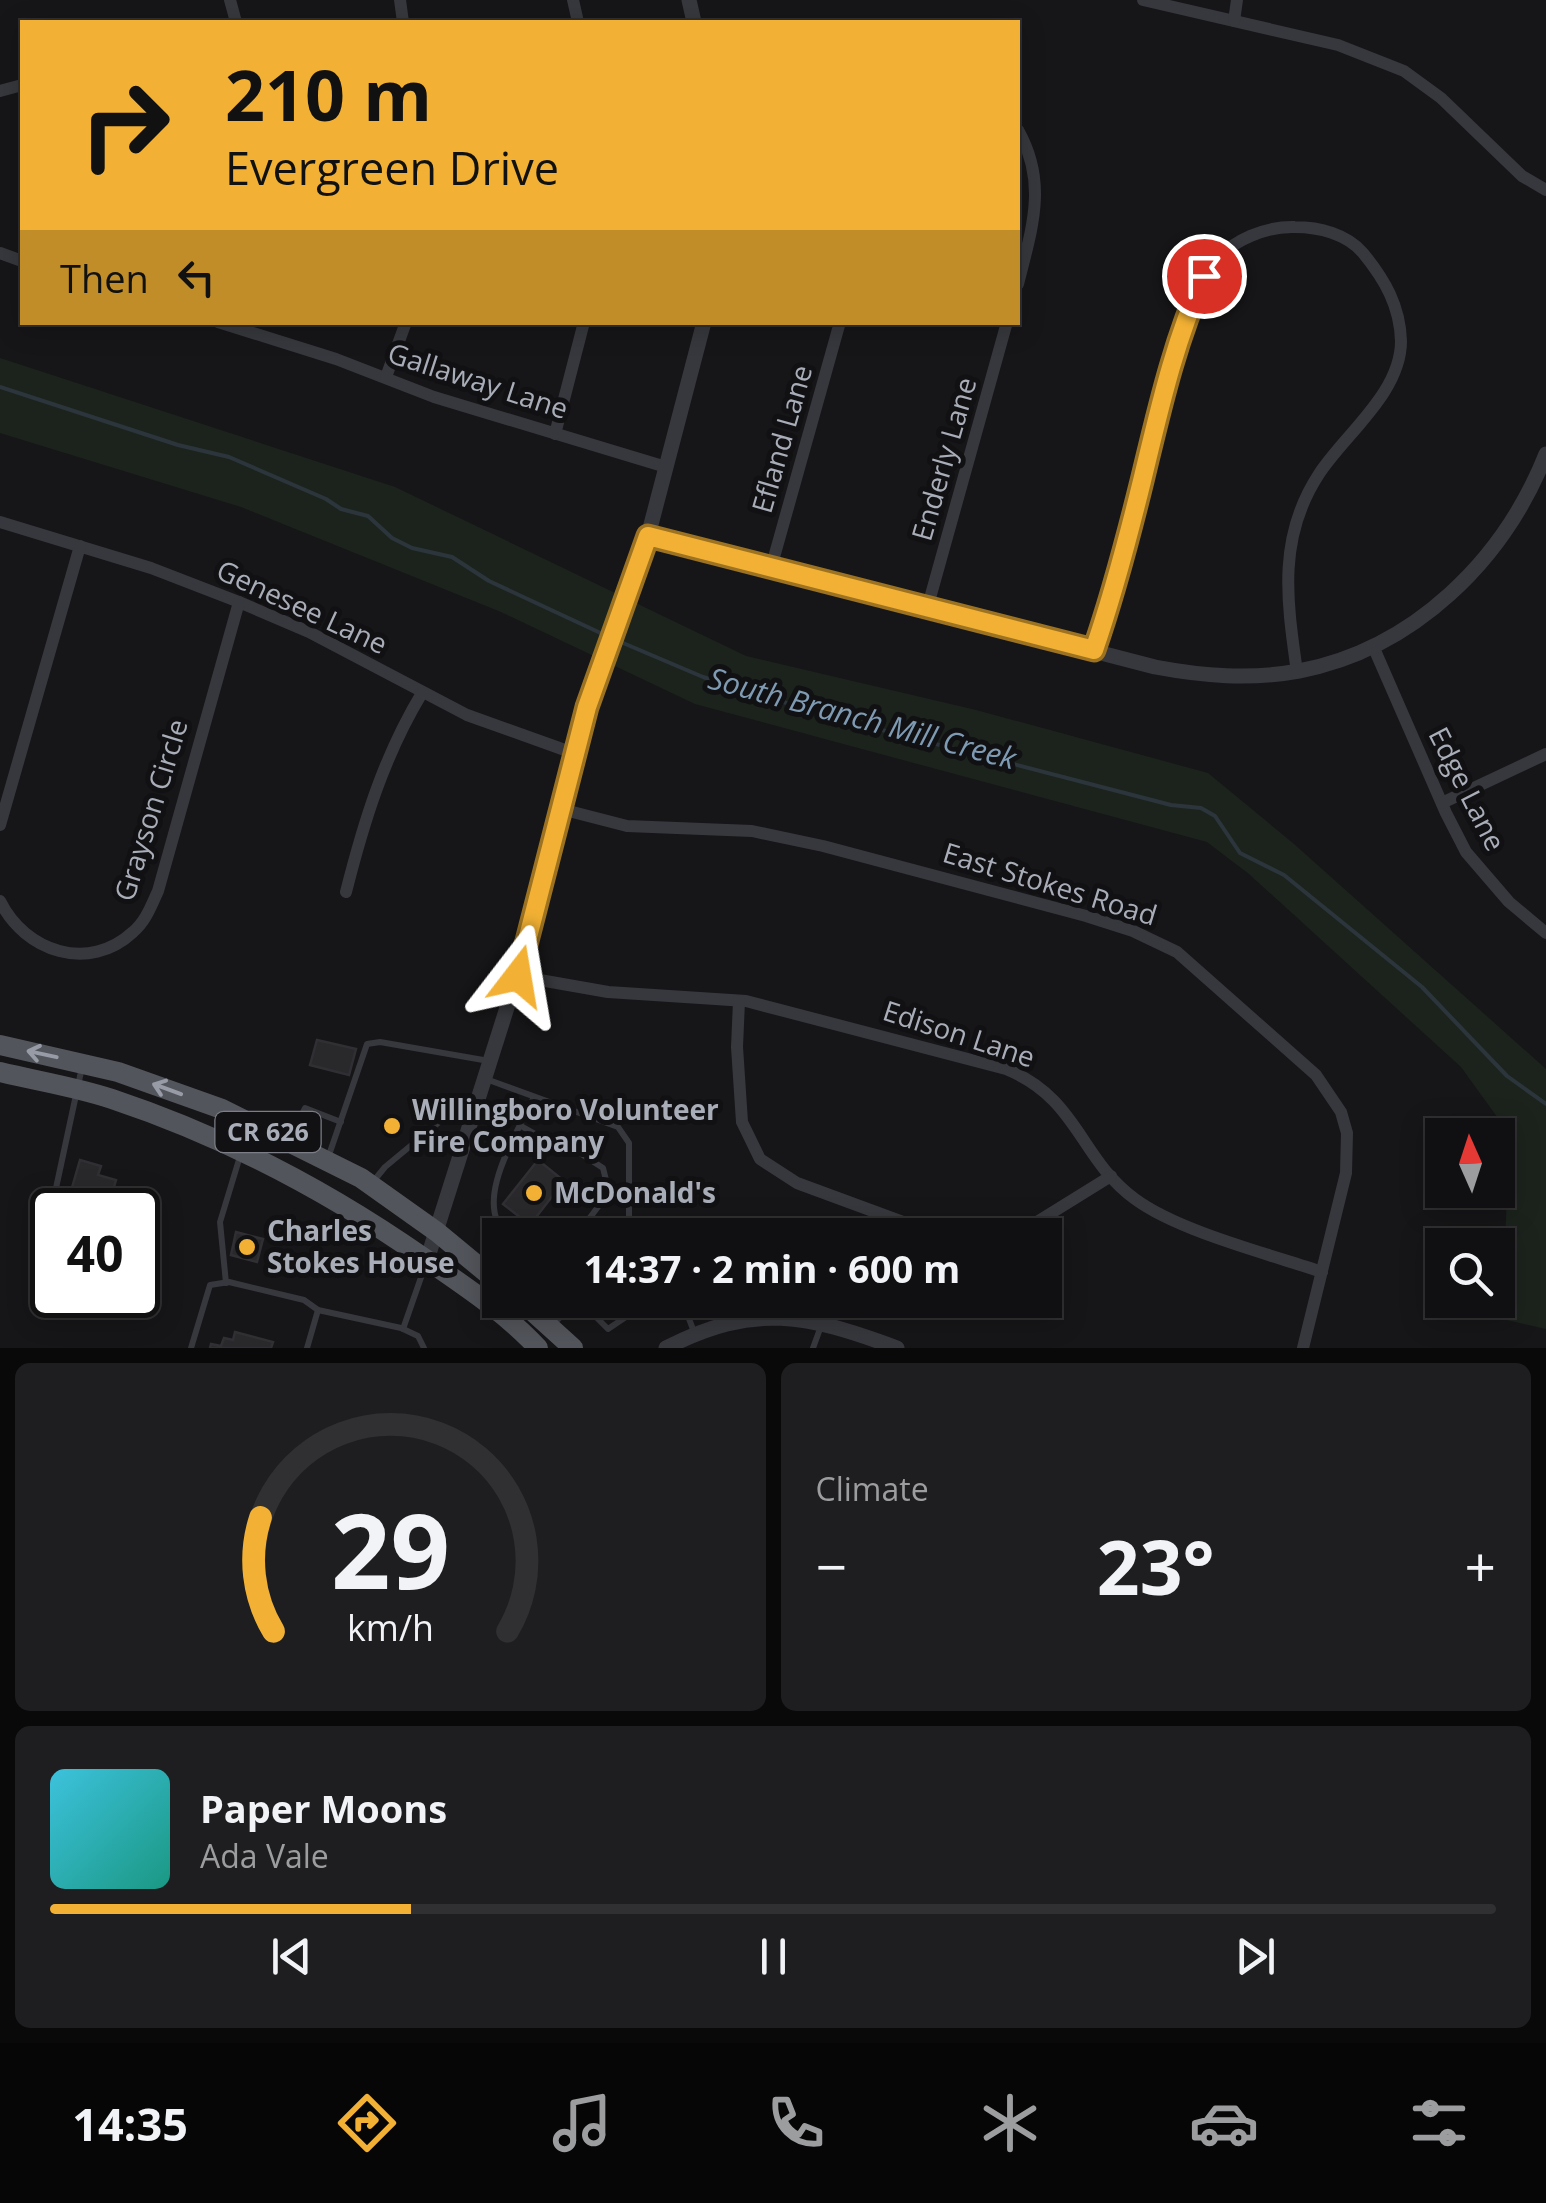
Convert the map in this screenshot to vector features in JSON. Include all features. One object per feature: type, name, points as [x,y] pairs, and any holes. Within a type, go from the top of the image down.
[{"type":"main road","name":"CR 626","points":[[0,1045],[118,1072],[222,1109],[371,1185],[482,1269]]},
{"type":"main road","name":"CR 626","points":[[0,1072],[108,1098],[183,1126],[358,1211],[428,1260],[538,1348]]},
{"type":"main road","points":[[541,1318],[573,1348]]},
{"type":"street","points":[[1143,0],[1361,52],[1404,71],[1440,98],[1522,176],[1546,190]]},
{"type":"street","points":[[1234,21],[1237,0]]},
{"type":"street","points":[[1020,135],[1034,167],[1037,200],[1020,275]]},
{"type":"street","points":[[1094,650],[1112,598],[1170,371],[1188,310],[1204,276],[1214,261],[1241,240],[1274,229],[1310,228],[1343,237],[1358,247],[1382,276],[1397,310],[1401,344],[1386,387],[1318,476],[1296,525],[1286,569],[1287,605],[1298,672]]},
{"type":"street","name":"Gallaway Lane","points":[[230,325],[386,377],[434,398],[666,467]]},
{"type":"street","points":[[386,377],[405,325]]},
{"type":"street","points":[[555,434],[583,325]]},
{"type":"street","points":[[428,1260],[518,976],[587,707],[648,536],[703,325]]},
{"type":"street","name":"Efland Lane","points":[[771,568],[839,325]]},
{"type":"street","name":"Enderly Lane","points":[[928,609],[1006,325]]},
{"type":"street","points":[[648,536],[1154,667],[1211,676],[1298,672],[1373,646],[1429,611],[1482,564],[1521,508],[1546,454]]},
{"type":"street","name":"Genesee Lane","points":[[0,522],[151,568],[239,602],[309,632],[422,693],[505,730],[576,754]]},
{"type":"street","points":[[0,825],[80,546]]},
{"type":"street","name":"Grayson Circle","points":[[0,901],[17,928],[30,938],[75,956],[106,950],[144,922],[158,891],[239,602]]},
{"type":"street","name":"Edge Lane","points":[[1373,646],[1455,833],[1479,870],[1546,933]]},
{"type":"street","points":[[346,892],[378,780],[422,693]]},
{"type":"street","points":[[1442,803],[1546,754]]},
{"type":"street","name":"East Stokes Road","points":[[560,809],[645,829],[728,829],[807,842],[1086,916],[1133,931],[1177,952],[1316,1076],[1341,1112],[1347,1133],[1346,1173],[1303,1348]]},
{"type":"street","name":"Edison Lane","points":[[518,976],[608,992],[739,1001],[875,1033],[1027,1078],[1060,1105],[1111,1176],[1133,1198],[1168,1218],[1322,1272]]},
{"type":"street","points":[[739,1001],[737,1046],[742,1122],[760,1160],[797,1182],[893,1218]]},
{"type":"street","points":[[1043,1218],[1111,1176]]},
{"type":"street","points":[[666,1348],[723,1324],[802,1318],[897,1348]]},
{"type":"lane","points":[[326,1161],[367,1044],[380,1042],[491,1062]]},
{"type":"lane","points":[[56,1188],[83,1063]]},
{"type":"lane","points":[[485,1079],[618,1127],[630,1143],[629,1218]]},
{"type":"lane","points":[[494,1218],[498,1174],[534,1097]]},
{"type":"lane","points":[[288,1142],[304,1108],[342,1122]]},
{"type":"lane","points":[[371,1185],[385,1168],[450,1114],[473,1120]]},
{"type":"lane","points":[[519,1130],[569,1146],[603,1168],[609,1192]]},
{"type":"lane","points":[[226,1283],[220,1222],[241,1152]]},
{"type":"lane","points":[[590,1218],[609,1192],[629,1189]]},
{"type":"lane","points":[[403,1329],[428,1260]]},
{"type":"lane","points":[[191,1348],[210,1285],[226,1283],[304,1300],[318,1310],[403,1329],[418,1336],[424,1348]]},
{"type":"lane","points":[[306,1348],[318,1310]]},
{"type":"lane","points":[[550,1326],[559,1318]]},
{"type":"lane","points":[[597,1318],[608,1329],[624,1318]]},
{"type":"lane","points":[[688,1318],[694,1334]]},
{"type":"lane","points":[[813,1348],[822,1323]]},
{"type":"shaded area","points":[[0,358],[395,487],[746,656],[976,710],[1208,773],[1294,844],[1546,1069],[1546,1329],[1498,1318],[1515,1318],[1515,1228],[1505,1228],[1506,1208],[1515,1208],[1515,1118],[1498,1118],[1461,1067],[1249,874],[1207,842],[695,704],[501,612],[241,507],[0,433]]},
{"type":"building","points":[[317,1040],[356,1049],[349,1075],[310,1065]]},
{"type":"building","points":[[80,1160],[101,1166],[98,1175],[116,1180],[114,1188],[72,1188]]},
{"type":"building","name":"McDonald's","points":[[538,1160],[564,1181],[535,1218],[521,1218],[503,1204]]},
{"type":"building","name":"Charles Stokes House","points":[[236,1232],[263,1239],[257,1262],[231,1255]]},
{"type":"building","points":[[235,1332],[273,1342],[271,1348],[210,1348],[211,1344],[221,1346],[224,1338],[233,1340]]},
{"type":"waterway","name":"South Branch Mill Creek","points":[[0,387],[178,445],[229,457],[341,509],[368,516],[392,538],[412,548],[452,557],[489,581],[607,636]]},
{"type":"waterway","name":"South Branch Mill Creek","points":[[616,640],[703,677],[832,717],[1171,805],[1201,808],[1215,816],[1240,853],[1284,875],[1422,987],[1507,1076],[1546,1104]]},
{"type":"place","name":"Willingboro Volunteer Fire Company","points":[[392,1126]]},
{"type":"place","name":"McDonald's","points":[[534,1193]]},
{"type":"place","name":"Charles Stokes House","points":[[247,1247]]},
{"type":"route","points":[[518,976],[587,707],[648,536],[1094,650],[1112,598],[1170,371],[1188,310],[1204,276]]}]
